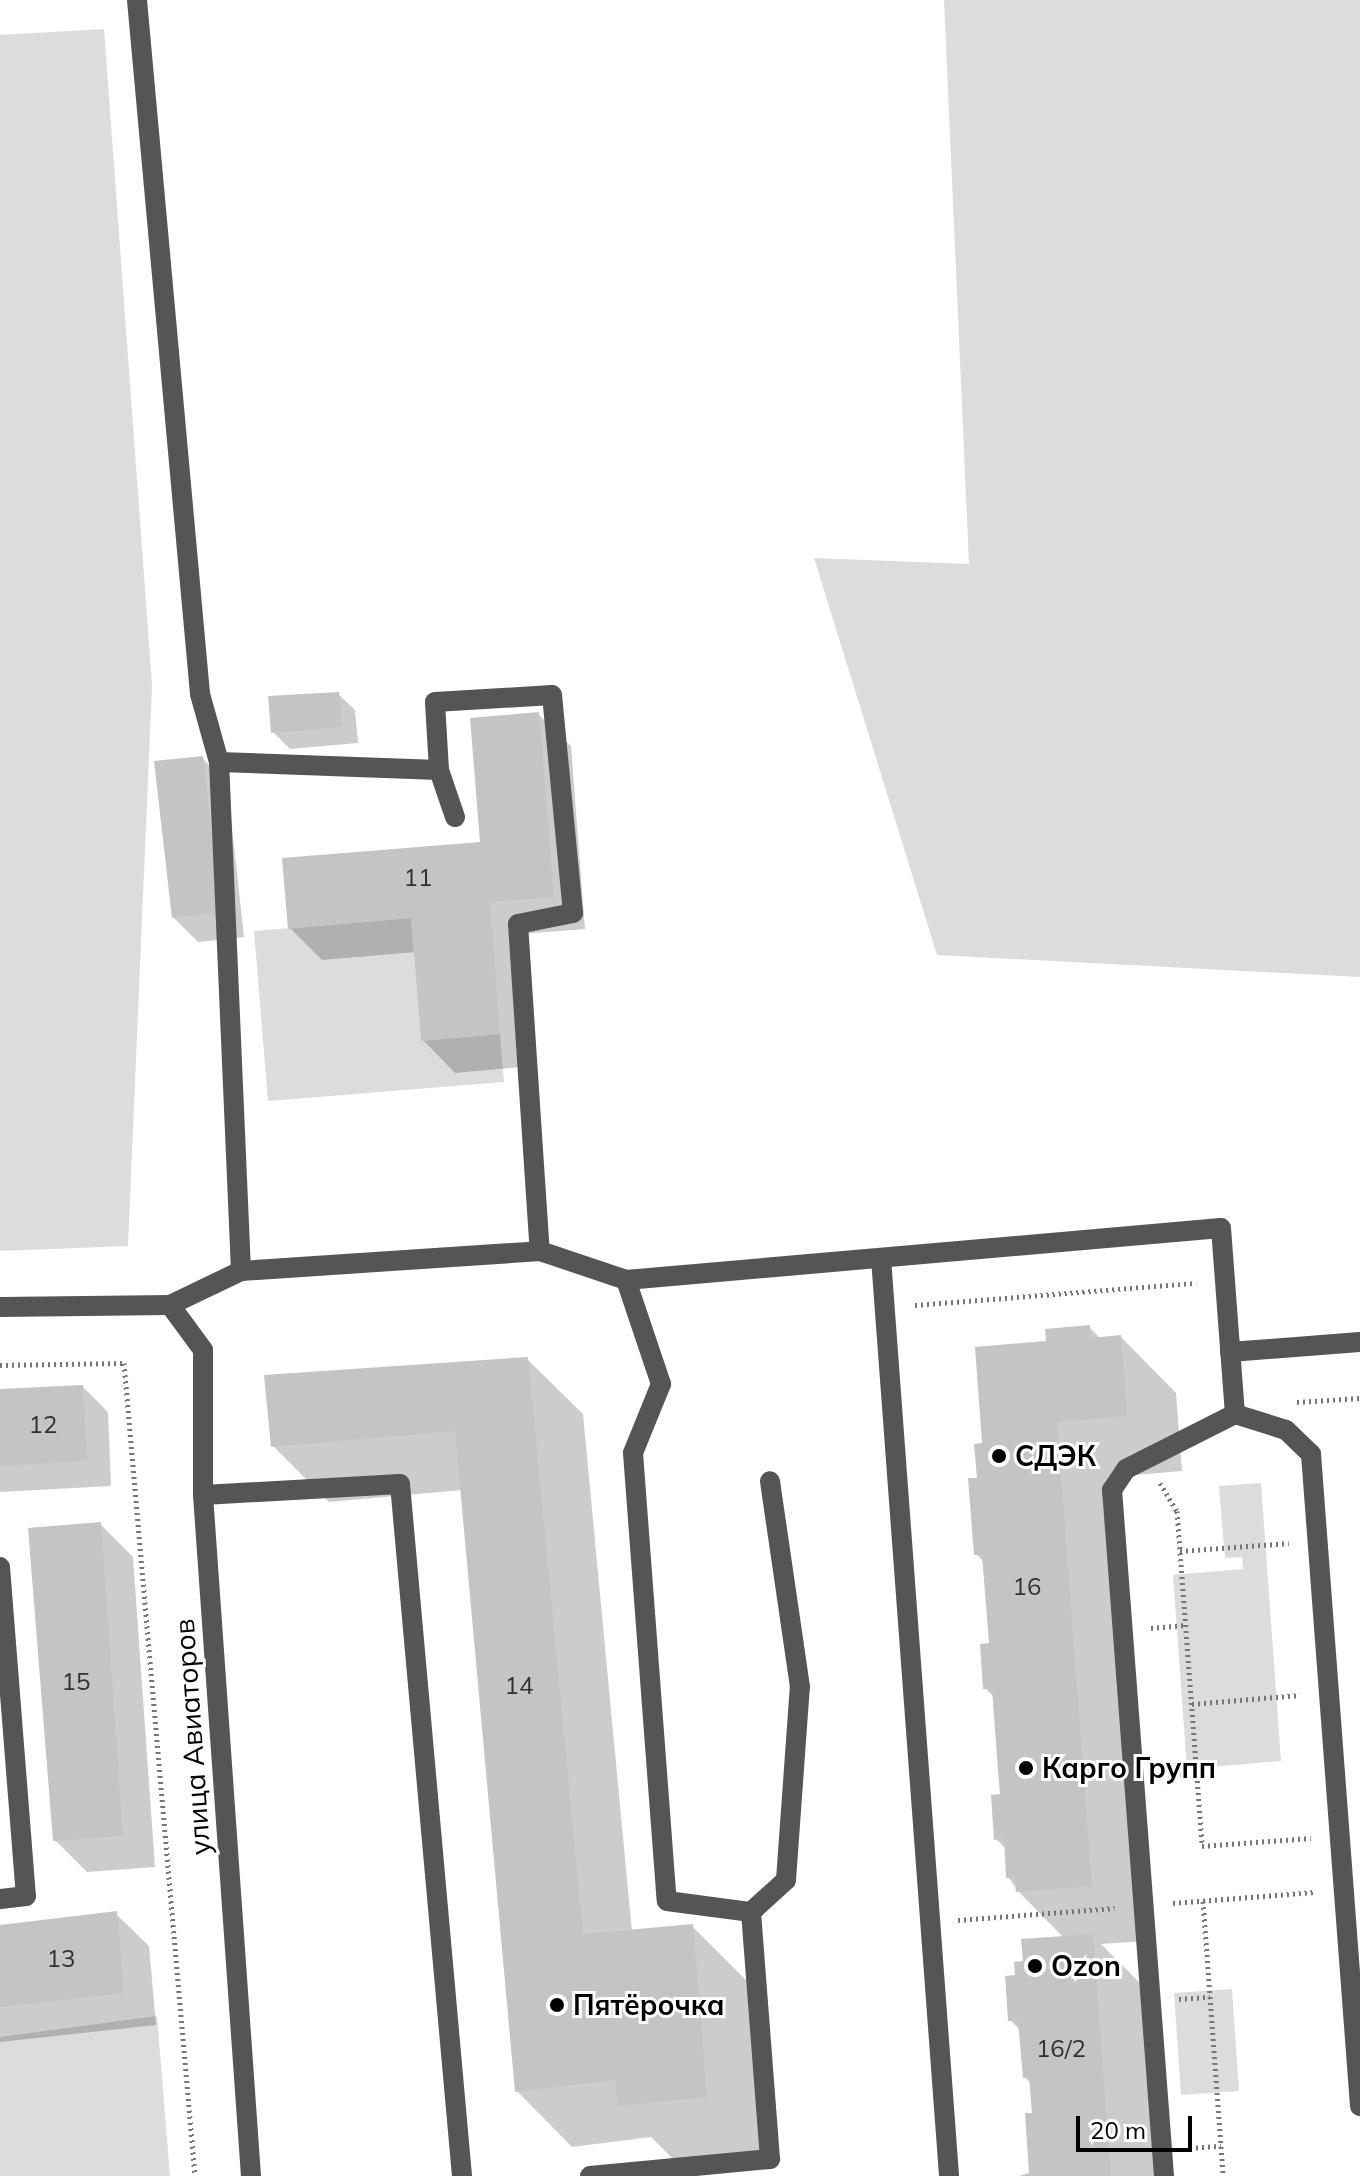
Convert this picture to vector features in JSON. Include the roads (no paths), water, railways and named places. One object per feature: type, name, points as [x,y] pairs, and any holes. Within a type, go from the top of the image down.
[{"type":"street","points":[[137,0],[200,694],[219,762],[241,1271]]},
{"type":"street","points":[[455,817],[439,770],[435,702],[552,695],[573,913],[518,924],[540,1251]]},
{"type":"street","points":[[219,762],[439,770]]},
{"type":"street","points":[[0,1307],[170,1305],[241,1271],[540,1251],[626,1280],[1221,1228],[1235,1414]]},
{"type":"street","points":[[881,1258],[949,2176]]},
{"type":"street","points":[[626,1280],[661,1384],[633,1453],[667,1901],[751,1912],[786,1880],[800,1687],[770,1481]]},
{"type":"street","name":"улица Авиаторов","points":[[170,1305],[203,1350],[203,1495],[251,2176]]},
{"type":"street","points":[[1230,1352],[1360,1342]]},
{"type":"street","points":[[1164,2176],[1112,1490],[1126,1469],[1235,1414],[1286,1430],[1311,1454],[1344,1890],[1354,1955],[1360,2106]]},
{"type":"street","points":[[203,1495],[400,1484],[462,2176]]},
{"type":"street","points":[[0,1567],[26,1896],[0,1899]]},
{"type":"street","points":[[590,2176],[770,2159],[751,1912]]},
{"type":"place","name":"СДЭК","points":[[999,1456]]},
{"type":"place","name":"Карго Групп","points":[[1026,1768]]},
{"type":"place","name":"Ozon","points":[[1035,1966]]},
{"type":"place","name":"Пятёрочка","points":[[557,2005]]}]
